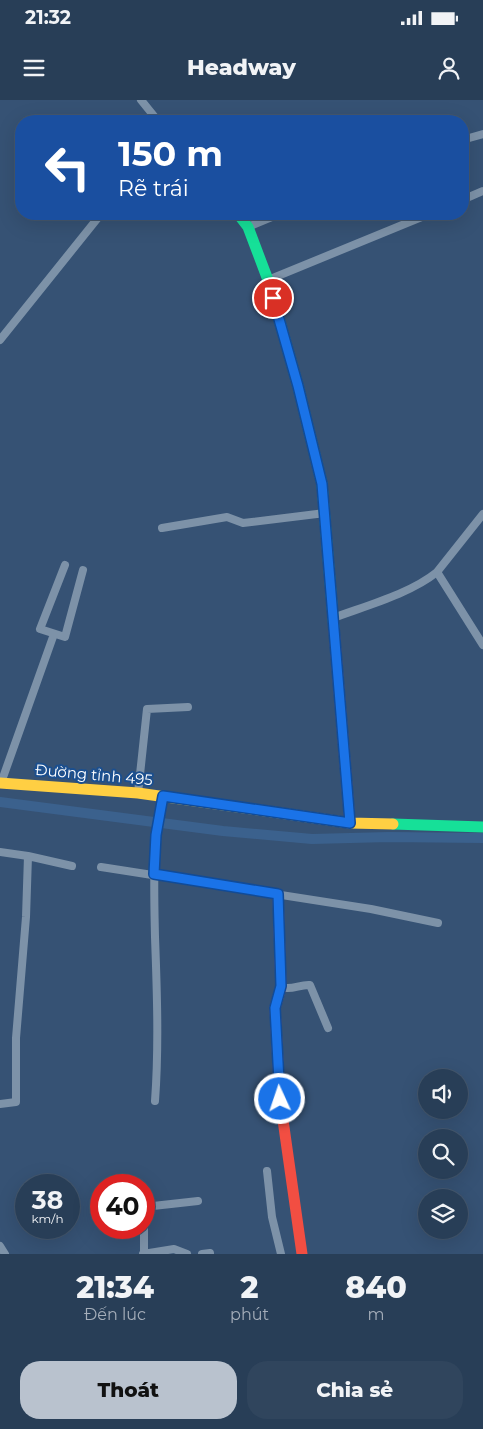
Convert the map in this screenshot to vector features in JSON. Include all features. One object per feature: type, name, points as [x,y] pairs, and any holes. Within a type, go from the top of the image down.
[{"type":"street","points":[[141,100],[153,115]]},
{"type":"street","points":[[469,138],[483,134]]},
{"type":"street","points":[[469,197],[483,192]]},
{"type":"street","points":[[0,340],[96,220]]},
{"type":"street","points":[[243,220],[248,227],[268,280],[298,386],[322,484],[350,823]]},
{"type":"street","points":[[248,227],[265,220]]},
{"type":"street","points":[[268,280],[415,220]]},
{"type":"street","points":[[162,528],[227,517],[244,523],[325,513]]},
{"type":"street","points":[[333,618],[397,594],[429,579],[437,572],[483,514]]},
{"type":"street","points":[[65,565],[40,629],[54,634],[65,637],[83,570]]},
{"type":"street","points":[[437,572],[483,645]]},
{"type":"street","points":[[0,783],[54,634]]},
{"type":"street","points":[[138,793],[147,708],[188,708]]},
{"type":"street","name":"Đường tỉnh 495","points":[[0,783],[138,793],[350,823],[483,827]]},
{"type":"street","points":[[155,1101],[157,998],[154,874],[156,835],[163,796]]},
{"type":"street","points":[[0,852],[72,866]]},
{"type":"street","points":[[0,1104],[16,1102],[16,1038],[26,918],[28,856]]},
{"type":"street","points":[[101,867],[371,909],[438,923]]},
{"type":"street","points":[[278,894],[281,986],[275,1008],[280,1099],[302,1254]]},
{"type":"street","points":[[281,986],[284,988],[300,988],[310,985],[328,1028]]},
{"type":"street","points":[[267,1171],[272,1217],[281,1254]]},
{"type":"street","points":[[155,1206],[198,1201]]},
{"type":"street","points":[[144,1239],[144,1254],[174,1249],[187,1254]]},
{"type":"street","points":[[0,1246],[5,1254]]},
{"type":"waterway","points":[[0,802],[223,831],[312,839],[389,837],[483,838]]},
{"type":"traffic: fast","points":[[243,220],[248,227],[268,280],[298,386],[322,484],[334,629]]},
{"type":"traffic: fast","points":[[393,824],[483,827]]},
{"type":"traffic: slow","points":[[0,783],[138,793],[350,823],[393,824]]},
{"type":"traffic: jam","points":[[334,629],[350,823]]},
{"type":"traffic: jam","points":[[278,894],[281,987],[275,1008],[280,1099],[302,1254]]},
{"type":"route","points":[[273,298],[298,386],[322,484],[350,823],[163,796],[156,835],[154,874],[278,894],[281,986],[275,1008],[280,1099]]}]
